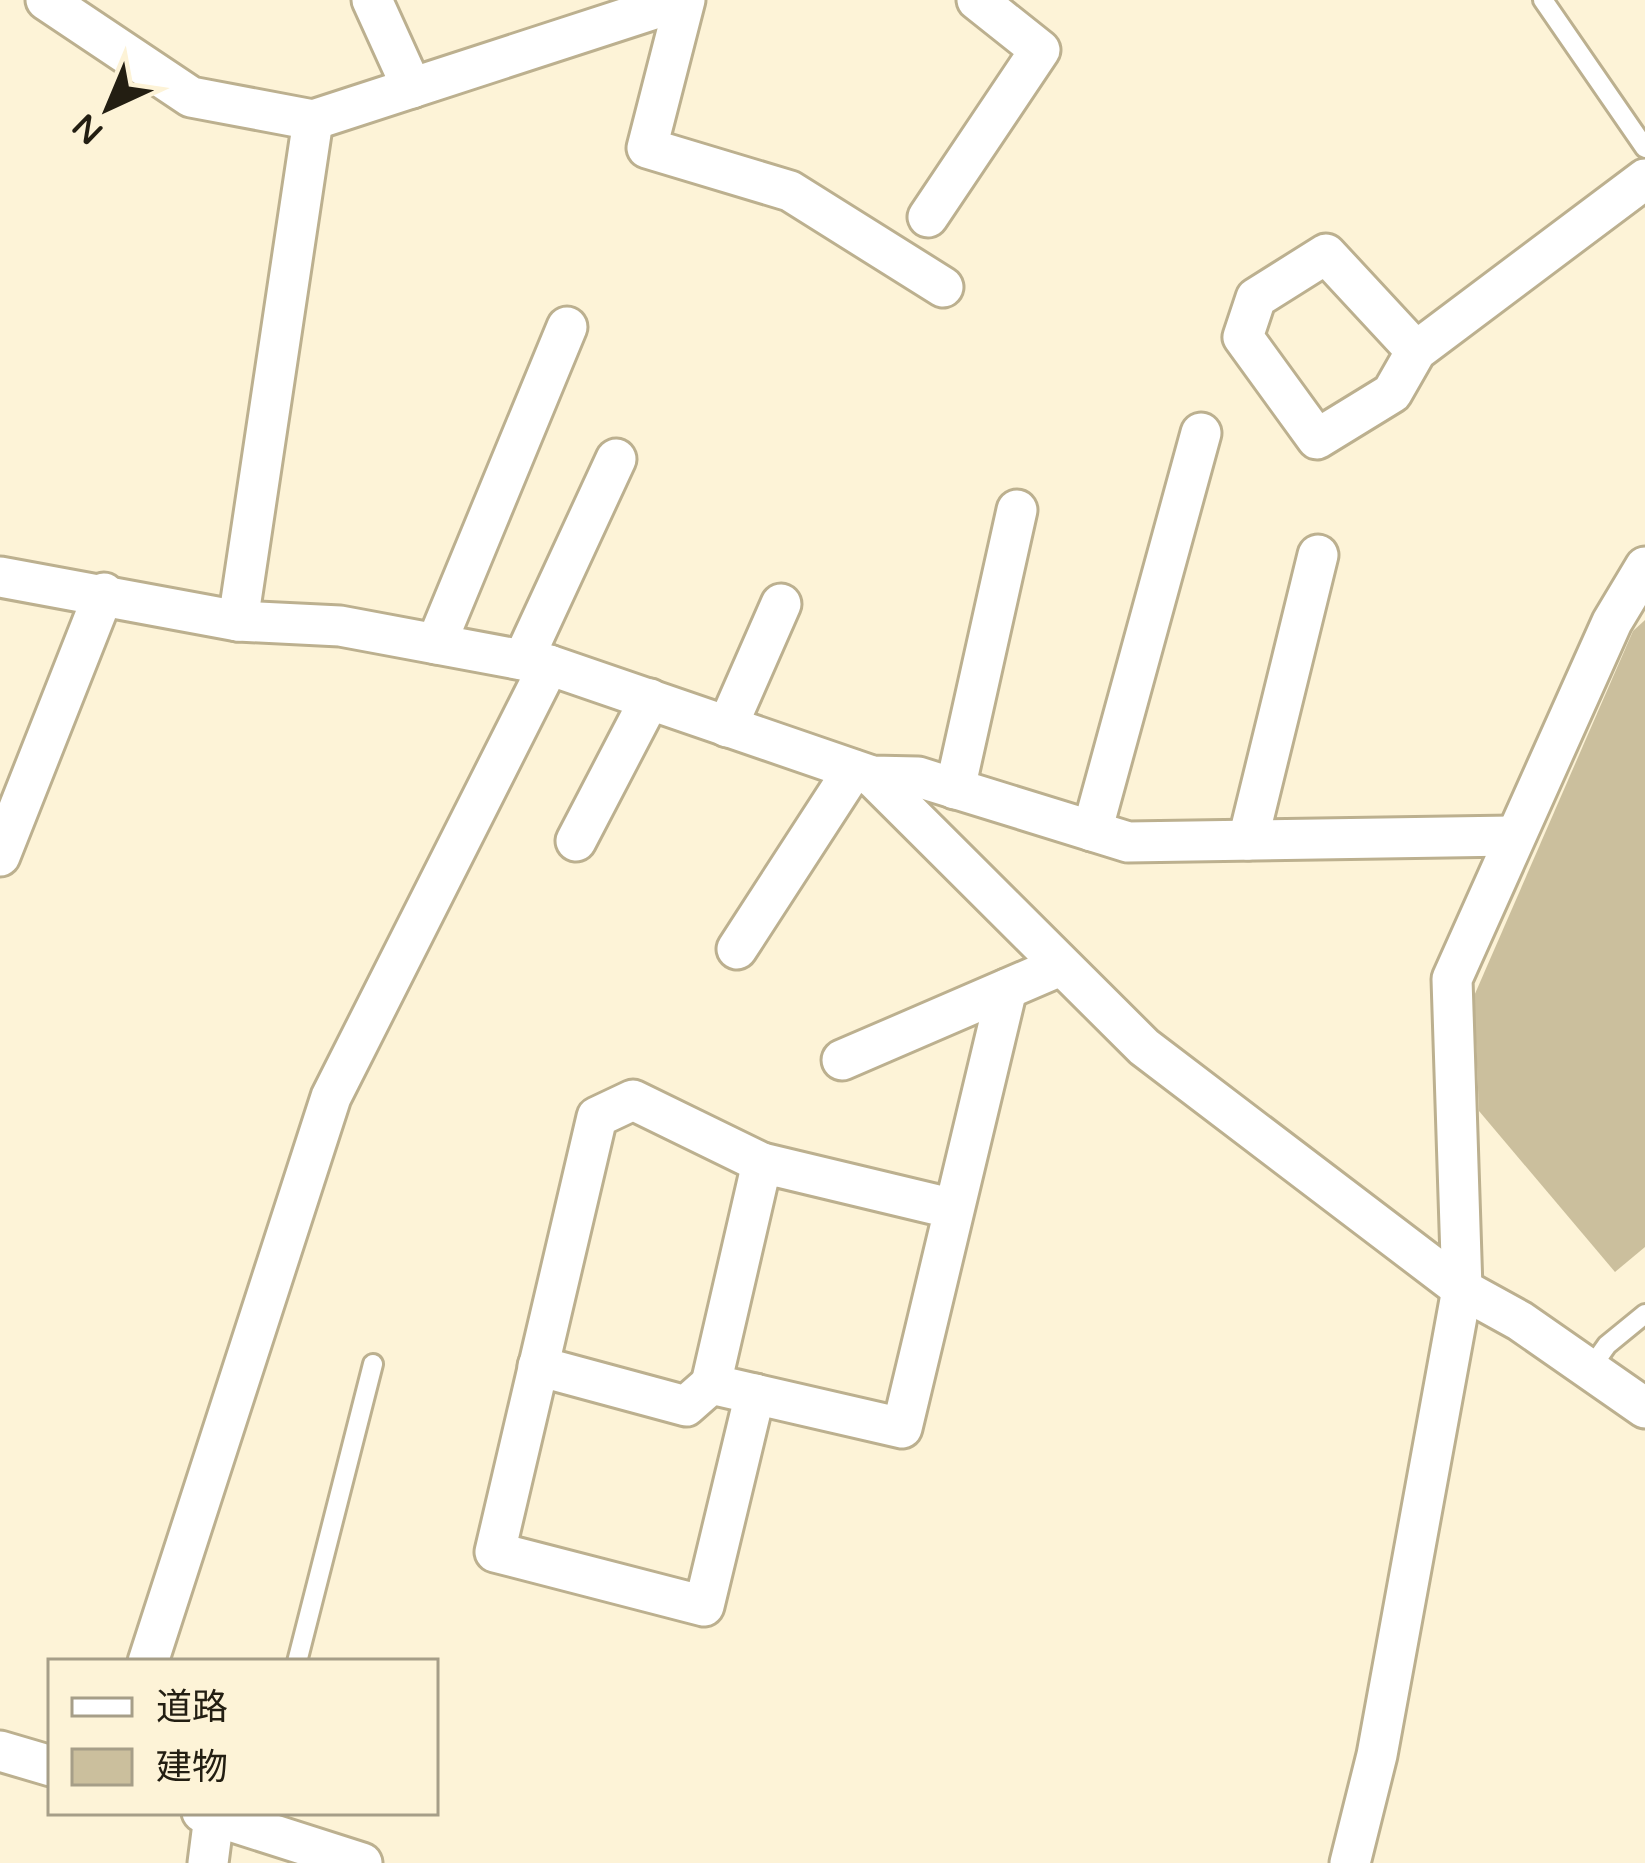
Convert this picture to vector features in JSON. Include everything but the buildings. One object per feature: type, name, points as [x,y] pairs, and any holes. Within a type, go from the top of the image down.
[{"type":"street","points":[[46,0],[191,98],[314,120],[683,0]]},
{"type":"street","points":[[372,0],[412,88]]},
{"type":"street","points":[[683,0],[646,148],[790,191],[943,287]]},
{"type":"street","points":[[928,217],[1040,50],[977,0]]},
{"type":"street","points":[[238,621],[314,120]]},
{"type":"street","points":[[1416,351],[1326,254],[1256,298],[1243,338],[1317,439],[1392,393],[1416,351],[1645,179]]},
{"type":"street","points":[[436,644],[567,327]]},
{"type":"street","points":[[1092,831],[1201,433]]},
{"type":"street","points":[[149,1659],[331,1097],[536,663],[616,459]]},
{"type":"street","points":[[955,789],[1017,510]]},
{"type":"street","points":[[1248,840],[1318,555]]},
{"type":"street","points":[[1350,1863],[1377,1755],[1462,1289],[1452,979],[1512,836],[1612,622],[1645,567]]},
{"type":"street","points":[[0,577],[238,621],[340,626],[536,663],[862,773],[918,777],[1128,842],[1512,836]]},
{"type":"street","points":[[0,856],[104,593]]},
{"type":"street","points":[[728,727],[781,604]]},
{"type":"street","points":[[576,841],[650,699]]},
{"type":"street","points":[[737,949],[862,773]]},
{"type":"street","points":[[862,773],[1144,1047],[1462,1289],[1520,1321],[1645,1408]]},
{"type":"street","points":[[842,1060],[1060,966]]},
{"type":"street","points":[[712,1384],[902,1428],[1006,989]]},
{"type":"street","points":[[755,1394],[704,1606],[495,1552],[597,1117],[633,1100],[762,1163],[954,1209]]},
{"type":"street","points":[[538,1366],[686,1406],[712,1384],[762,1163]]},
{"type":"street","points":[[0,1751],[48,1765]]},
{"type":"street","points":[[208,1815],[208,1863]]},
{"type":"street","points":[[216,1815],[258,1820],[362,1863]]},
{"type":"lane","points":[[1543,0],[1645,148]]},
{"type":"lane","points":[[1589,1369],[1603,1348],[1645,1313]]},
{"type":"lane","points":[[299,1659],[373,1364]]}]
